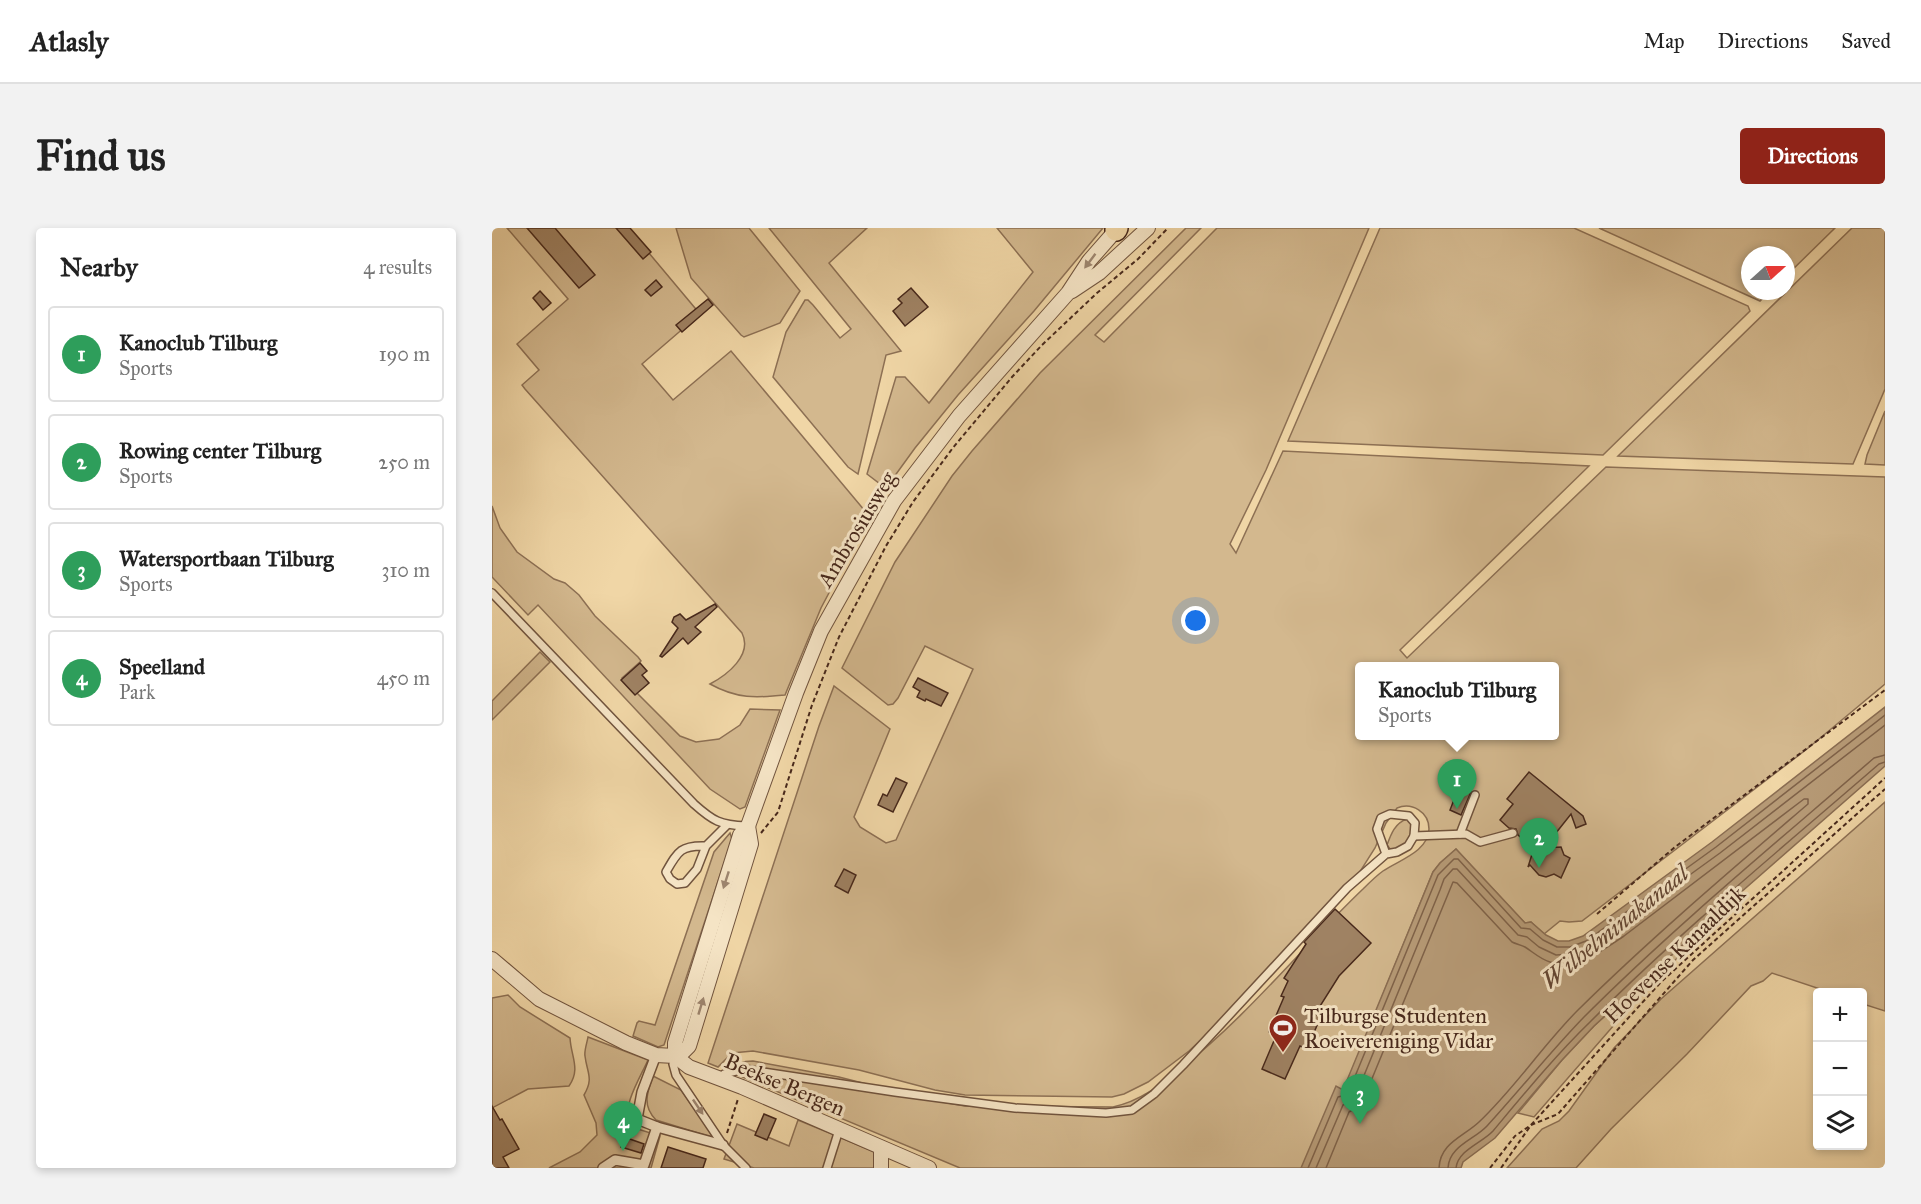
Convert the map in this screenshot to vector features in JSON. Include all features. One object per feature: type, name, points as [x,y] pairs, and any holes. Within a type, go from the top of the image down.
[{"type":"street","name":"Ambrosiusweg","points":[[1068,293],[1100,273],[1148,228]]},
{"type":"street","name":"Ambrosiusweg","points":[[675,1056],[675,1043],[740,835],[748,826],[821,631],[894,501],[959,416],[1068,293],[1089,261],[1117,229]]},
{"type":"street","points":[[492,959],[539,999],[626,1043],[656,1055],[675,1056],[682,1053],[688,1046],[752,844],[748,826]]},
{"type":"street","points":[[656,1055],[642,1092],[637,1119],[657,1127],[723,1145]]},
{"type":"street","name":"Beekse Bergen","points":[[675,1056],[689,1067],[929,1168]]},
{"type":"street","points":[[603,1168],[615,1160],[644,1164],[657,1127]]},
{"type":"street","points":[[881,1148],[881,1168]]},
{"type":"lane","points":[[492,593],[711,820],[726,826],[748,826]]},
{"type":"lane","points":[[1460,834],[1474,795]]},
{"type":"lane","points":[[720,1079],[724,1074],[744,1069],[1015,1108],[1106,1113],[1132,1110],[1154,1094],[1183,1065],[1347,888],[1386,854],[1408,846],[1414,836],[1415,823],[1409,816],[1390,814],[1381,818],[1377,828],[1386,854]]},
{"type":"lane","points":[[706,846],[692,845],[678,851],[666,872],[670,879],[676,884],[685,883],[696,869],[706,846],[726,826]]},
{"type":"lane","points":[[1414,836],[1466,834],[1480,842],[1513,833]]},
{"type":"lane","points":[[675,1056],[673,1064],[676,1075],[723,1145],[746,1168]]},
{"type":"lane","points":[[826,1168],[839,1130]]},
{"type":"path","points":[[752,844],[778,812],[812,705],[831,657],[859,597],[913,502],[952,448],[1012,377],[1042,345],[1097,293],[1138,259],[1168,228]]},
{"type":"path","points":[[1597,914],[1674,848],[1885,690]]},
{"type":"path","name":"Hoevense Kanaaldijk","points":[[1501,1168],[1531,1125],[1661,982],[1885,778]]},
{"type":"path","points":[[1490,1168],[1515,1136],[1531,1125],[1558,1114],[1693,960],[1885,789]]},
{"type":"path","points":[[723,1145],[741,1087]]},
{"type":"shaded area","points":[[507,228],[628,228],[700,314],[642,364],[673,400],[731,351],[865,511],[868,519],[821,608],[785,695],[765,697],[738,695],[710,684],[737,663],[744,649],[742,633],[522,385],[539,370],[517,344],[568,299]]},
{"type":"shaded area","points":[[676,228],[749,228],[800,291],[780,323],[744,337],[741,335],[691,278]]},
{"type":"shaded area","points":[[769,228],[867,228],[829,263],[901,351],[886,355],[858,474],[848,467],[773,377],[786,332],[805,300],[813,305],[840,338],[851,329]]},
{"type":"shaded area","points":[[997,228],[1103,228],[1034,311],[958,395],[886,488],[877,489],[880,484],[867,474],[896,377],[905,377],[929,403],[1033,272]]},
{"type":"shaded area","points":[[1186,228],[1201,228],[1095,335],[1104,342],[1217,228],[1369,228],[1266,470],[1230,544],[1236,553],[1283,451],[1589,466],[1400,650],[1407,658],[1606,467],[1885,477],[1885,684],[1807,749],[1582,921],[1560,921],[1544,934],[1531,922],[1525,923],[1456,849],[1433,872],[1312,1168],[960,1168],[728,1071],[739,1063],[753,1061],[839,1077],[925,1099],[965,1106],[1113,1107],[1123,1104],[1157,1087],[1229,1027],[1373,880],[1424,844],[1429,829],[1426,818],[1419,810],[1408,806],[1397,808],[1386,823],[1375,848],[1349,889],[1189,1051],[1148,1082],[1124,1094],[1112,1097],[965,1095],[935,1090],[859,1070],[753,1051],[732,1053],[718,1067],[708,1063],[834,686],[890,729],[854,817],[860,827],[886,843],[896,840],[973,669],[925,646],[898,698],[893,704],[888,705],[842,668],[895,562],[952,476],[1040,373]]},
{"type":"shaded area","points":[[1380,228],[1574,228],[1748,306],[1750,311],[1603,455],[1288,441]]},
{"type":"shaded area","points":[[1599,228],[1835,228],[1795,267],[1795,246],[1741,246],[1741,292]]},
{"type":"shaded area","points":[[1852,228],[1885,228],[1885,389],[1853,464],[1618,456],[1778,300],[1795,300],[1795,284]]},
{"type":"shaded area","points":[[1885,411],[1885,465],[1865,464],[1867,455]]},
{"type":"shaded area","points":[[492,506],[500,528],[517,552],[554,579],[565,583],[579,595],[595,616],[638,657],[641,661],[622,678],[680,736],[696,742],[719,739],[740,725],[750,709],[780,710],[745,807],[740,809],[710,789],[538,605],[528,615],[492,577]]},
{"type":"shaded area","points":[[540,652],[550,662],[492,720],[492,701]]},
{"type":"shaded area","points":[[1885,802],[1885,1011],[1867,1005],[1867,988],[1817,988],[1772,973],[1763,981],[1751,986],[1687,1054],[1611,1129],[1576,1168],[1507,1168],[1542,1129],[1559,1121],[1569,1111],[1614,1048],[1661,999]]},
{"type":"shaded area","points":[[1407,819],[1411,821],[1417,835],[1398,850],[1391,850],[1387,845],[1392,833],[1399,823]]},
{"type":"shaded area","points":[[730,833],[732,839],[664,1045],[658,1047],[633,1036],[637,1023],[639,1021],[655,1025],[714,852]]},
{"type":"shaded area","points":[[1739,894],[1628,1009],[1534,1117],[1518,1113],[1594,1026]]},
{"type":"shaded area","points":[[508,995],[520,1007],[570,1038],[575,1068],[573,1080],[569,1086],[528,1089],[492,1108],[492,998]]},
{"type":"shaded area","points":[[588,1037],[648,1060],[633,1092],[627,1118],[628,1126],[660,1136],[651,1168],[549,1168],[580,1152],[597,1135],[596,1123],[584,1095],[589,1084],[585,1054]]},
{"type":"shaded area","points":[[653,1076],[681,1090],[712,1134],[711,1137],[656,1120],[647,1104]]},
{"type":"shaded area","points":[[798,1120],[880,1154],[879,1168],[754,1168],[724,1159],[737,1124],[789,1146]]},
{"type":"water","name":"Wilhelminakanaal","points":[[1885,707],[1885,766],[1715,915],[1594,1026],[1495,1138],[1463,1162],[1461,1168],[1301,1168],[1336,1086],[1343,1090],[1433,872],[1456,849],[1525,923],[1531,922],[1546,935],[1558,941],[1569,941],[1583,936],[1712,842]]},
{"type":"building","points":[[527,228],[555,228],[595,275],[579,288]]},
{"type":"building","points":[[616,228],[630,228],[651,252],[643,259]]},
{"type":"building","points":[[656,280],[662,287],[651,296],[645,290]]},
{"type":"building","points":[[911,288],[928,307],[905,326],[893,311],[902,303],[898,299]]},
{"type":"building","points":[[540,291],[551,303],[543,310],[533,298]]},
{"type":"building","points":[[708,299],[713,305],[682,332],[676,325]]},
{"type":"building","points":[[715,604],[717,607],[695,627],[701,632],[688,644],[683,638],[662,657],[660,656],[678,628],[672,622],[674,617],[680,614],[686,620]]},
{"type":"building","points":[[640,663],[647,671],[642,675],[649,683],[635,695],[621,680]]},
{"type":"building","points":[[918,678],[948,693],[941,706],[917,697],[920,691],[913,687]]},
{"type":"building","points":[[1529,772],[1583,816],[1586,824],[1576,828],[1571,814],[1544,848],[1561,847],[1564,855],[1570,858],[1561,878],[1554,874],[1546,877],[1539,875],[1530,865],[1528,867],[1534,848],[1518,835],[1516,829],[1509,828],[1500,820],[1513,804],[1507,799]]},
{"type":"building","points":[[896,778],[907,783],[893,812],[878,805],[883,794],[887,796]]},
{"type":"building","points":[[1459,787],[1471,792],[1461,815],[1450,810]]},
{"type":"building","points":[[844,869],[856,875],[848,893],[835,886]]},
{"type":"building","points":[[1335,909],[1371,943],[1339,976],[1315,1014],[1321,1016],[1307,1049],[1300,1046],[1285,1079],[1262,1069],[1276,1036],[1269,1032],[1284,997],[1281,996],[1288,981],[1284,978],[1306,944],[1304,942]]},
{"type":"building","points":[[492,1106],[519,1149],[503,1157],[509,1168],[492,1168]]},
{"type":"building","points":[[764,1114],[776,1119],[767,1140],[755,1135]]},
{"type":"building","points":[[624,1137],[644,1144],[641,1153],[621,1147]]},
{"type":"building","points":[[668,1147],[706,1159],[703,1168],[661,1168]]},
{"type":"place","name":"Kanoclub Tilburg","points":[[1457,809]]},
{"type":"place","name":"Rowing center Tilburg","points":[[1539,868]]},
{"type":"place","name":"Tilburgse Studenten Roeivereniging Vidar","points":[[1283,1054]]},
{"type":"place","name":"Watersportbaan Tilburg","points":[[1360,1124]]},
{"type":"place","name":"Speelland","points":[[623,1151]]}]
